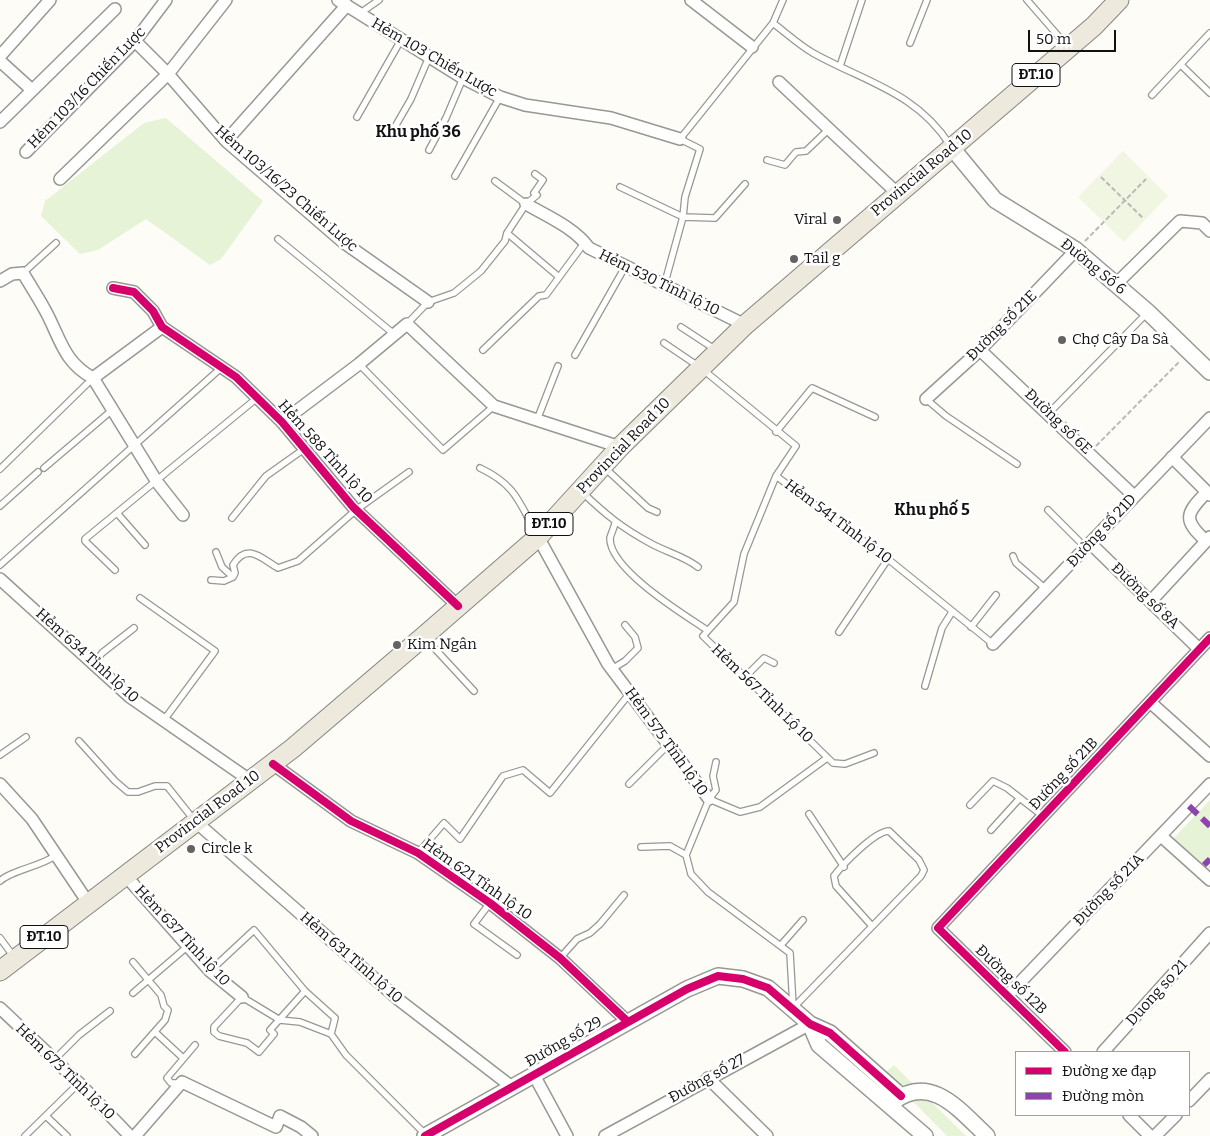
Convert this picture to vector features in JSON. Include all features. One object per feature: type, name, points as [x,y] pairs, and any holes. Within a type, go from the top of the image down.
[{"type":"main road","name":"Provincial Road 10","points":[[0,971],[89,904],[124,875],[273,764],[423,637],[538,537],[620,447],[745,325],[1094,26],[1119,0]]},
{"type":"street","points":[[0,56],[50,0]]},
{"type":"street","name":"Hẻm 103/16 Chiến Lược","points":[[26,152],[135,41],[166,0]]},
{"type":"street","points":[[60,179],[168,74],[226,0]]},
{"type":"street","points":[[691,0],[752,47]]},
{"type":"street","points":[[226,141],[343,3]]},
{"type":"street","name":"Hẻm 103 Chiến Lược","points":[[343,3],[463,78],[500,96],[525,105],[611,118],[680,139]]},
{"type":"street","points":[[0,122],[115,9]]},
{"type":"street","name":"Hẻm 103/16/23 Chiến Lược","points":[[135,41],[168,74],[226,141],[343,242],[428,302]]},
{"type":"street","points":[[0,62],[32,90]]},
{"type":"street","points":[[779,82],[897,193]]},
{"type":"street","name":"Đường Số 6","points":[[952,148],[995,200],[1076,250],[1148,312],[1210,372]]},
{"type":"street","name":"Hẻm 530 Tỉnh lộ 10","points":[[526,204],[558,223],[585,242],[590,248],[624,267],[745,325]]},
{"type":"street","points":[[1116,284],[1180,221],[1202,222],[1210,231]]},
{"type":"street","name":"Đường số 21E","points":[[926,399],[980,350],[1076,250]]},
{"type":"street","points":[[0,281],[12,274],[23,273],[45,309],[64,353],[81,372],[93,378],[134,447],[157,482],[183,515]]},
{"type":"street","points":[[93,378],[162,327],[153,311],[134,292],[113,288]]},
{"type":"street","points":[[282,422],[359,364],[407,324],[494,406],[620,447]]},
{"type":"street","name":"Hẻm 588 Tỉnh lộ 10","points":[[162,327],[236,377],[282,422],[356,510],[458,606]]},
{"type":"street","name":"Đường số 6E","points":[[980,350],[1049,413],[1134,496]]},
{"type":"street","name":"Đường số 21D","points":[[993,644],[1047,590],[1134,496],[1210,418]]},
{"type":"street","points":[[1151,601],[1208,539],[1193,530],[1189,519],[1192,508],[1209,494],[1172,457]]},
{"type":"street","name":"Hẻm 575 Tỉnh lộ 10","points":[[538,537],[612,669],[709,799]]},
{"type":"street","name":"Đường số 8A","points":[[1088,545],[1151,601],[1199,650]]},
{"type":"street","name":"Hẻm 634 Tỉnh lộ 10","points":[[0,579],[130,697],[251,781]]},
{"type":"street","name":"Đường số 21B","points":[[938,928],[1210,638]]},
{"type":"street","points":[[1150,702],[1210,756]]},
{"type":"street","name":"Hẻm 621 Tỉnh lộ 10","points":[[273,764],[351,822],[418,853],[490,903],[560,958],[627,1021]]},
{"type":"street","points":[[0,784],[32,819],[55,856],[89,904]]},
{"type":"street","name":"Đường số 21A","points":[[1007,996],[1210,784]]},
{"type":"street","name":"Hẻm 631 Tỉnh lộ 10","points":[[196,822],[399,1000],[512,1087]]},
{"type":"street","points":[[1161,836],[1210,880]]},
{"type":"street","name":"Hẻm 637 Tỉnh lộ 10","points":[[124,875],[210,970],[242,997]]},
{"type":"street","name":"Đường số 12B","points":[[938,928],[1064,1051]]},
{"type":"street","name":"Duong so 21","points":[[1105,1051],[1210,933]]},
{"type":"street","name":"Đường số 29","points":[[426,1136],[627,1021],[712,977],[726,976],[747,980],[768,988],[810,1024]]},
{"type":"street","name":"Hẻm 673 Tỉnh lộ 10","points":[[0,1008],[79,1083],[130,1136]]},
{"type":"street","points":[[810,1024],[830,1033],[901,1096]]},
{"type":"street","points":[[810,1024],[819,1045],[888,1106],[909,1120],[925,1136]]},
{"type":"street","name":"Đường số 27","points":[[605,1136],[708,1078],[810,1024]]},
{"type":"street","points":[[534,1075],[567,1136]]},
{"type":"street","points":[[708,1078],[767,1136]]},
{"type":"street","points":[[1190,1100],[1210,1079]]},
{"type":"street","points":[[134,1136],[182,1082],[276,1127],[280,1116],[301,1127],[312,1136]]},
{"type":"street","points":[[888,1106],[901,1096],[921,1091],[936,1093],[951,1103],[987,1136]]},
{"type":"street","points":[[1130,1116],[1150,1136]]},
{"type":"street","points":[[1155,1136],[1175,1116]]},
{"type":"lane","points":[[359,14],[379,0]]},
{"type":"lane","points":[[664,286],[683,217],[685,197],[700,149],[680,139],[773,23],[783,0]]},
{"type":"lane","points":[[840,66],[862,0]]},
{"type":"lane","points":[[910,43],[927,0]]},
{"type":"lane","points":[[1027,0],[1069,47]]},
{"type":"lane","points":[[773,23],[812,52],[905,97],[940,129],[952,148]]},
{"type":"lane","points":[[1152,95],[1210,33]]},
{"type":"lane","points":[[357,117],[401,40]]},
{"type":"lane","points":[[392,132],[411,98],[429,57]]},
{"type":"lane","points":[[1182,65],[1210,93]]},
{"type":"lane","points":[[429,150],[446,118],[463,78]]},
{"type":"lane","points":[[456,176],[500,96]]},
{"type":"lane","points":[[768,160],[785,164],[796,152],[806,151],[829,129]]},
{"type":"lane","points":[[407,324],[428,302],[454,293],[481,271],[505,241],[507,233],[526,204],[537,195],[534,193],[543,180],[535,174]]},
{"type":"lane","points":[[496,181],[526,204]]},
{"type":"lane","points":[[620,187],[683,217],[715,218],[745,184]]},
{"type":"lane","points":[[507,233],[558,277]]},
{"type":"lane","points":[[278,239],[394,334]]},
{"type":"lane","points":[[483,350],[540,296],[546,295],[585,242]]},
{"type":"lane","points":[[23,273],[56,243]]},
{"type":"lane","points":[[575,355],[624,267]]},
{"type":"lane","points":[[1049,413],[1148,312]]},
{"type":"lane","points":[[682,327],[718,351]]},
{"type":"lane","name":"Hẻm 541 Tỉnh lộ 10","points":[[664,343],[701,368],[776,432],[796,446],[776,476],[888,559],[993,644]]},
{"type":"lane","points":[[359,364],[443,450],[494,406]]},
{"type":"lane","points":[[537,420],[558,366]]},
{"type":"lane","points":[[0,565],[221,368]]},
{"type":"lane","points":[[0,469],[93,378]]},
{"type":"lane","points":[[776,432],[812,388],[875,417]]},
{"type":"lane","points":[[115,570],[85,540],[257,398]]},
{"type":"lane","points":[[926,399],[959,426],[1017,464]]},
{"type":"lane","points":[[44,468],[112,411]]},
{"type":"lane","points":[[232,518],[266,476],[304,449]]},
{"type":"lane","points":[[603,466],[648,508],[657,512]]},
{"type":"lane","points":[[480,468],[500,477],[516,494],[538,537]]},
{"type":"lane","points":[[0,506],[38,472]]},
{"type":"lane","points":[[233,577],[235,573],[233,565],[238,557],[247,553],[257,554],[278,568],[298,561],[356,510],[409,472]]},
{"type":"lane","points":[[707,630],[734,602],[744,554],[776,476]]},
{"type":"lane","points":[[580,491],[615,523],[663,550],[688,559],[698,568]]},
{"type":"lane","points":[[1048,510],[1088,545]]},
{"type":"lane","points":[[117,513],[145,545]]},
{"type":"lane","name":"Hẻm 567 Tỉnh Lộ 10","points":[[615,523],[610,537],[612,547],[619,559],[645,587],[707,630],[703,636],[827,758]]},
{"type":"lane","points":[[216,552],[222,567],[233,577]]},
{"type":"lane","points":[[1013,556],[1016,563],[1047,590]]},
{"type":"lane","points":[[839,632],[888,559]]},
{"type":"lane","points":[[211,580],[224,580],[233,577]]},
{"type":"lane","points":[[972,628],[996,595]]},
{"type":"lane","points":[[140,598],[215,651],[164,720]]},
{"type":"lane","points":[[925,686],[942,628],[952,612]]},
{"type":"lane","points":[[612,669],[625,661],[638,648],[635,638],[625,625]]},
{"type":"lane","points":[[94,664],[102,653],[134,628]]},
{"type":"lane","points":[[423,637],[474,691]]},
{"type":"lane","points":[[745,677],[764,658],[774,663]]},
{"type":"lane","points":[[418,853],[444,823],[460,839],[504,776],[523,770],[550,793],[630,692]]},
{"type":"lane","points":[[0,755],[26,737]]},
{"type":"lane","points":[[80,740],[115,782],[128,792],[147,790],[155,786],[167,786],[196,822]]},
{"type":"lane","points":[[629,784],[668,744]]},
{"type":"lane","points":[[716,762],[713,776],[716,790],[709,799],[740,812],[760,807],[827,758],[833,763],[846,764],[874,753]]},
{"type":"lane","points":[[970,805],[993,781],[1020,798],[1043,816]]},
{"type":"lane","points":[[991,830],[1020,798]]},
{"type":"lane","name":"Hẻm 575 Tỉnh lộ 10","points":[[686,855],[709,799]]},
{"type":"lane","points":[[809,814],[844,867]]},
{"type":"lane","points":[[793,1008],[921,876],[924,870],[919,860],[889,831],[882,831],[873,836],[834,876],[836,886],[872,926]]},
{"type":"lane","points":[[641,847],[670,846],[686,855],[691,874],[708,892],[790,953],[793,1008]]},
{"type":"lane","points":[[0,881],[15,873],[42,864],[55,856]]},
{"type":"lane","points":[[560,958],[577,939],[590,934],[624,895]]},
{"type":"lane","points":[[490,903],[474,924],[517,955]]},
{"type":"lane","points":[[780,945],[803,920]]},
{"type":"lane","points":[[210,970],[254,930],[305,991],[335,1018],[331,1034],[346,1055],[426,1136]]},
{"type":"lane","points":[[0,938],[16,959]]},
{"type":"lane","points":[[133,993],[188,946]]},
{"type":"lane","points":[[133,962],[161,995],[164,1006],[168,1010],[165,1020],[136,1054]]},
{"type":"lane","points":[[242,997],[214,1027],[214,1032],[218,1035],[245,1042],[259,1052],[274,1034],[270,1030],[305,991]]},
{"type":"lane","name":"Hẻm 637 Tỉnh lộ 10","points":[[242,997],[280,1020],[300,1022],[331,1034]]},
{"type":"lane","points":[[54,1060],[79,1035],[110,1011]]},
{"type":"lane","points":[[155,1032],[183,1058]]},
{"type":"lane","points":[[182,1082],[175,1084],[167,1079],[195,1045]]},
{"type":"lane","points":[[25,1136],[79,1083]]},
{"type":"lane","points":[[46,1116],[67,1136]]},
{"type":"path","points":[[1101,177],[1143,218]]},
{"type":"path","points":[[1076,250],[1146,179]]},
{"type":"path","points":[[1093,449],[1180,361]]},
{"type":"green space","points":[[166,118],[263,201],[221,259],[210,265],[146,219],[98,250],[80,254],[41,216],[45,201],[144,123]]},
{"type":"green space","points":[[1123,151],[1168,196],[1124,242],[1078,197]]},
{"type":"green space","points":[[1210,800],[1210,877],[1170,842]]},
{"type":"green space","points":[[894,1065],[966,1136],[947,1136],[885,1073]]},
{"type":"marked path","points":[[1189,806],[1210,826]]},
{"type":"marked path","points":[[1204,865],[1210,859]]},
{"type":"cycle path","points":[[113,288],[134,292],[153,311],[162,327],[236,377],[282,422],[353,507],[458,606]]},
{"type":"cycle path","points":[[1064,1051],[938,928],[1210,638]]},
{"type":"cycle path","points":[[273,764],[351,821],[418,853],[490,903],[560,958],[627,1021]]},
{"type":"cycle path","points":[[425,1136],[687,989],[718,976],[743,979],[768,988],[810,1024],[830,1033],[901,1096]]},
{"type":"place","name":"Viral","points":[[837,220]]},
{"type":"place","name":"Tail g","points":[[794,259]]},
{"type":"place","name":"Chợ Cây Da Sà","points":[[1062,340]]},
{"type":"place","name":"Kim Ngân","points":[[397,645]]},
{"type":"place","name":"Circle k","points":[[191,849]]},
{"type":"district","name":"Khu phố 36","points":[[418,133]]},
{"type":"district","name":"Khu phố 5","points":[[932,511]]}]
